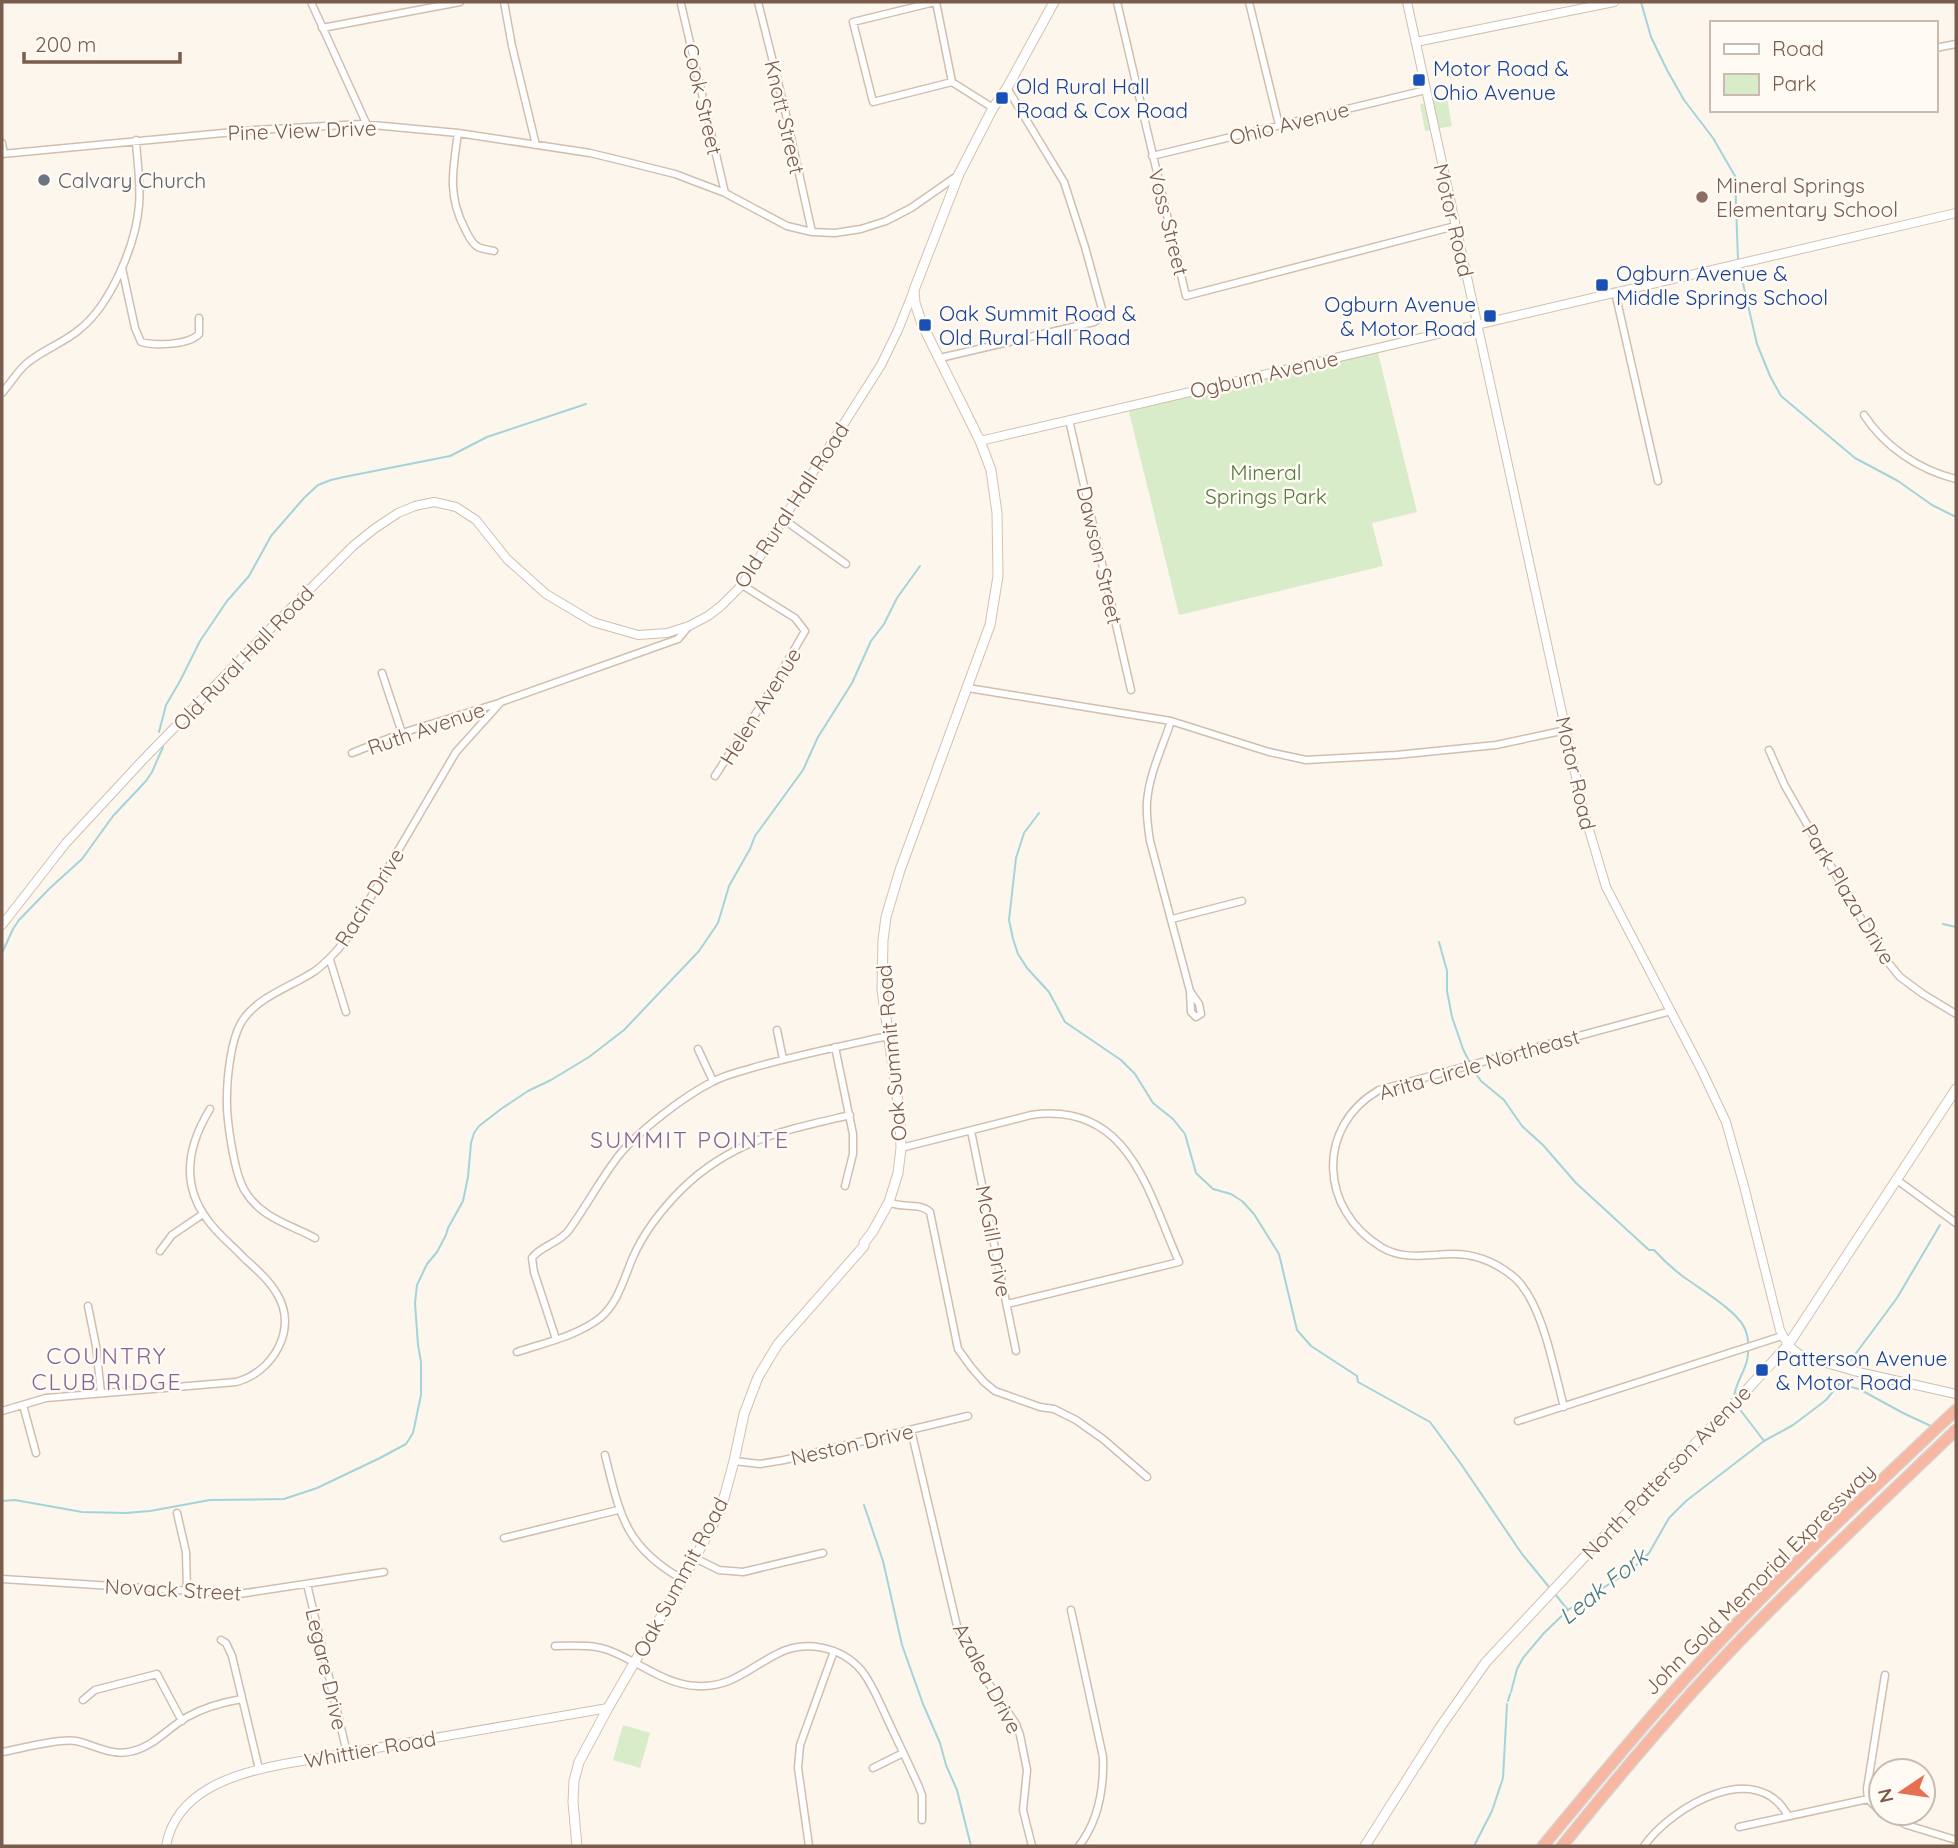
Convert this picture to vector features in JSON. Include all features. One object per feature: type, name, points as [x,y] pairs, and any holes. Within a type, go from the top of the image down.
[{"type":"highway","name":"John Gold Memorial Expressway","points":[[1543,1846],[1635,1735],[1707,1656],[1783,1577],[1955,1412]]},
{"type":"highway","name":"John Gold Memorial Expressway","points":[[1562,1846],[1731,1650],[1956,1430]]},
{"type":"main road","name":"Old Rural Hall Road","points":[[914,290],[959,174],[993,108],[1007,88],[1054,2]]},
{"type":"main road","name":"Oak Summit Road","points":[[577,1846],[573,1802],[576,1771],[608,1708],[721,1509],[744,1414],[755,1384],[771,1354],[788,1331],[864,1246],[889,1202],[898,1173],[901,1148],[900,1116],[882,990],[886,917],[901,868],[990,625],[998,576],[996,498],[991,470],[980,441],[922,324],[914,290]]},
{"type":"main road","name":"North Patterson Avenue","points":[[1365,1846],[1441,1726],[1486,1662],[1733,1405],[1785,1340],[1897,1180],[1956,1089]]},
{"type":"street","points":[[311,2],[367,125]]},
{"type":"street","points":[[322,27],[460,2]]},
{"type":"street","points":[[504,2],[536,145]]},
{"type":"street","name":"Knott Street","points":[[758,2],[811,232]]},
{"type":"street","points":[[952,82],[873,102],[853,22],[935,2],[952,82],[993,108]]},
{"type":"street","name":"Voss Street","points":[[1117,2],[1186,296],[1455,226]]},
{"type":"street","points":[[1249,2],[1279,125]]},
{"type":"street","name":"Motor Road","points":[[1407,2],[1583,808],[1601,876],[1702,1070],[1728,1130],[1785,1340]]},
{"type":"street","points":[[1416,41],[1614,2]]},
{"type":"street","name":"Cook Street","points":[[681,5],[725,193]]},
{"type":"street","points":[[1937,48],[1956,44]]},
{"type":"street","points":[[940,358],[1094,322],[1102,317],[1088,258],[1064,182],[1007,88]]},
{"type":"street","name":"Ohio Avenue","points":[[1152,156],[1426,90]]},
{"type":"street","name":"Pine View Drive","points":[[3,154],[255,130],[367,125],[458,132],[590,153],[675,174],[725,193],[787,226],[811,232],[835,233],[886,221],[911,208],[959,174]]},
{"type":"street","points":[[458,132],[452,194],[455,207],[470,239],[478,247],[494,251]]},
{"type":"street","points":[[2,393],[24,366],[88,323],[113,288],[133,233],[139,205],[136,141]]},
{"type":"street","points":[[2,143],[3,154]]},
{"type":"street","name":"Ogburn Avenue","points":[[980,441],[1956,213]]},
{"type":"street","points":[[122,268],[135,328],[141,341],[148,344],[166,344],[195,338],[199,334],[199,318]]},
{"type":"street","name":"Old Rural Hall Road","points":[[2,925],[66,843],[141,762],[363,537],[398,513],[434,502],[456,506],[476,520],[507,559],[546,594],[593,622],[638,635],[667,633],[708,616],[742,585],[881,365],[914,290]]},
{"type":"street","points":[[1615,292],[1658,481]]},
{"type":"street","points":[[1864,415],[1874,431],[1890,445],[1924,466],[1956,479]]},
{"type":"street","name":"Dawson Street","points":[[1069,419],[1131,690]]},
{"type":"street","points":[[783,519],[846,564]]},
{"type":"street","name":"Helen Avenue","points":[[715,776],[769,693],[805,631],[795,618],[742,585]]},
{"type":"street","name":"Racin Drive","points":[[315,1238],[269,1216],[244,1191],[236,1167],[227,1099],[234,1040],[241,1022],[267,999],[330,960],[345,941],[456,752],[501,702],[678,639],[689,626]]},
{"type":"street","points":[[382,673],[402,733]]},
{"type":"street","points":[[968,688],[1171,721],[1269,752],[1316,760],[1496,746],[1566,730]]},
{"type":"street","name":"Ruth Avenue","points":[[352,753],[402,733],[501,702]]},
{"type":"street","points":[[1171,721],[1150,784],[1147,820],[1150,841],[1190,991]]},
{"type":"street","name":"Park Plaza Drive","points":[[1769,750],[1785,786],[1882,955],[1900,977],[1956,1014]]},
{"type":"street","points":[[1172,919],[1242,901]]},
{"type":"street","points":[[330,960],[346,1012]]},
{"type":"street","name":"Arita Circle Northeast","points":[[1564,1407],[1539,1317],[1524,1287],[1501,1267],[1477,1257],[1453,1254],[1394,1254],[1372,1241],[1356,1226],[1339,1200],[1332,1163],[1335,1144],[1350,1115],[1367,1098],[1384,1088],[1671,1011]]},
{"type":"street","points":[[777,1030],[783,1059]]},
{"type":"street","points":[[556,1339],[532,1258],[536,1252],[549,1247],[568,1233],[598,1184],[622,1152],[645,1129],[713,1081],[783,1059],[888,1036]]},
{"type":"street","points":[[835,1047],[853,1134],[853,1154],[845,1186]]},
{"type":"street","points":[[698,1049],[713,1081]]},
{"type":"street","points":[[2,1411],[46,1398],[236,1382],[248,1379],[269,1363],[277,1351],[284,1328],[282,1304],[278,1294],[214,1229],[203,1214],[189,1171],[192,1144],[209,1109]]},
{"type":"street","points":[[901,1148],[1031,1115],[1052,1113],[1071,1116],[1106,1130],[1125,1148],[1137,1167],[1179,1262],[1007,1304]]},
{"type":"street","points":[[517,1352],[577,1332],[602,1316],[623,1284],[633,1256],[645,1236],[665,1208],[697,1175],[721,1158],[755,1140],[777,1132],[850,1115]]},
{"type":"street","name":"McGill Drive","points":[[971,1130],[1016,1351]]},
{"type":"street","points":[[1897,1180],[1956,1223]]},
{"type":"street","points":[[889,1202],[898,1206],[925,1207],[930,1212],[958,1349],[984,1382],[1000,1393],[1054,1409],[1076,1420],[1147,1477]]},
{"type":"street","points":[[160,1251],[172,1235],[203,1214]]},
{"type":"street","points":[[88,1306],[101,1392]]},
{"type":"street","points":[[1518,1421],[1785,1340],[1805,1357],[1956,1394]]},
{"type":"street","points":[[23,1405],[36,1453]]},
{"type":"street","name":"Neston Drive","points":[[734,1461],[760,1464],[784,1460],[968,1416]]},
{"type":"street","name":"Azalea Drive","points":[[911,1430],[957,1626],[977,1666],[1016,1724],[1020,1735],[1027,1770],[1023,1810],[1032,1846]]},
{"type":"street","points":[[605,1455],[618,1510],[628,1531],[642,1550],[664,1569],[682,1579]]},
{"type":"street","points":[[504,1538],[618,1510]]},
{"type":"street","points":[[177,1513],[186,1552],[187,1591]]},
{"type":"street","points":[[695,1558],[719,1570],[743,1572],[822,1553]]},
{"type":"street","name":"Novack Street","points":[[2,1579],[239,1594],[384,1572]]},
{"type":"street","name":"Legare Drive","points":[[307,1584],[347,1753]]},
{"type":"street","points":[[1070,1610],[1103,1757],[1096,1818],[1079,1846]]},
{"type":"street","points":[[221,1640],[226,1643],[232,1656],[259,1769]]},
{"type":"street","points":[[555,1646],[595,1646],[673,1681],[692,1686],[728,1682],[788,1649],[808,1646],[834,1651],[857,1666],[869,1681],[922,1796],[922,1820]]},
{"type":"street","points":[[809,1846],[798,1768],[800,1745],[834,1651]]},
{"type":"street","points":[[83,1700],[95,1690],[157,1674],[182,1721]]},
{"type":"street","points":[[1872,1757],[1885,1675]]},
{"type":"street","points":[[2,1752],[74,1740],[98,1750],[131,1752],[149,1745],[182,1721],[209,1707],[242,1699]]},
{"type":"street","name":"Whittier Road","points":[[166,1846],[174,1824],[191,1802],[219,1782],[238,1774],[608,1708]]},
{"type":"street","points":[[873,1768],[904,1753]]},
{"type":"street","points":[[1644,1846],[1653,1833],[1679,1812],[1694,1802],[1726,1791],[1754,1790],[1770,1796],[1784,1807],[1788,1816]]},
{"type":"street","points":[[1739,1827],[1867,1799]]},
{"type":"street","points":[[1914,1827],[1956,1840]]},
{"type":"green space","points":[[1447,98],[1452,126],[1425,131],[1420,104]]},
{"type":"green space","name":"Mineral Springs Park","points":[[1377,349],[1417,512],[1372,523],[1383,566],[1179,615],[1128,408]]},
{"type":"green space","points":[[623,1725],[650,1733],[640,1768],[613,1760]]},
{"type":"waterway","points":[[1641,2],[1651,37],[1667,70],[1735,176],[1738,260]]},
{"type":"waterway","points":[[1739,266],[1757,344],[1781,396],[1855,458],[1956,517]]},
{"type":"waterway","points":[[159,732],[166,705],[200,641],[227,601],[249,576],[271,536],[318,485],[344,477],[450,456],[487,437],[586,404]]},
{"type":"waterway","points":[[2,1501],[15,1500],[82,1512],[126,1513],[210,1500],[284,1499],[317,1488],[406,1444],[413,1433],[421,1395],[421,1362],[415,1303],[417,1285],[463,1201],[474,1133],[501,1109],[589,1057],[624,1030],[699,951],[718,923],[729,886],[755,836],[803,770],[818,737],[852,683],[871,641],[920,566]]},
{"type":"waterway","points":[[2,953],[19,920],[82,859],[113,816],[146,781],[163,747]]},
{"type":"waterway","points":[[1039,813],[1024,833],[1016,858],[1009,920],[1018,954],[1027,968],[1049,992],[1065,1022],[1121,1060],[1135,1074],[1153,1103],[1173,1119],[1185,1134],[1196,1173],[1213,1189],[1231,1194],[1242,1201],[1254,1214],[1279,1254],[1297,1330],[1311,1346],[1357,1376],[1358,1382],[1430,1422],[1522,1554],[1549,1587]]},
{"type":"waterway","points":[[1943,924],[1956,927]]},
{"type":"waterway","points":[[1439,942],[1447,971],[1447,991],[1452,1017],[1463,1049],[1481,1081],[1504,1100],[1522,1126],[1543,1145],[1576,1183],[1649,1250],[1654,1250],[1676,1271],[1735,1315],[1744,1327],[1748,1340],[1747,1359],[1734,1399]]},
{"type":"waterway","name":"Leak Fork","points":[[1851,1360],[1897,1298],[1940,1225]]},
{"type":"waterway","name":"Leak Fork","points":[[1511,1692],[1523,1658],[1568,1610],[1630,1571],[1649,1553],[1669,1518],[1686,1501],[1764,1441],[1809,1413],[1826,1400],[1839,1384],[1859,1389],[1933,1427]]},
{"type":"waterway","points":[[1738,1407],[1764,1441]]},
{"type":"waterway","points":[[864,1505],[883,1561],[902,1645],[957,1790],[971,1846]]},
{"type":"waterway","points":[[1555,1594],[1568,1610]]},
{"type":"waterway","name":"Leak Fork","points":[[1508,1701],[1510,1694]]},
{"type":"waterway","name":"Leak Fork","points":[[1474,1846],[1492,1811],[1503,1778],[1507,1704]]},
{"type":"place","name":"Motor Road & Ohio Avenue","points":[[1419,80]]},
{"type":"place","name":"Old Rural Hall Road & Cox Road","points":[[1002,98]]},
{"type":"place","name":"Calvary Church","points":[[44,180]]},
{"type":"place","name":"Mineral Springs Elementary School","points":[[1702,197]]},
{"type":"place","name":"Ogburn Avenue & Middle Springs School","points":[[1602,285]]},
{"type":"place","name":"Ogburn Avenue & Motor Road","points":[[1490,316]]},
{"type":"place","name":"Oak Summit Road & Old Rural Hall Road","points":[[925,325]]},
{"type":"place","name":"Patterson Avenue & Motor Road","points":[[1762,1370]]},
{"type":"district","name":"SUMMIT POINTE","points":[[690,1139]]},
{"type":"district","name":"COUNTRY CLUB RIDGE","points":[[107,1368]]}]
